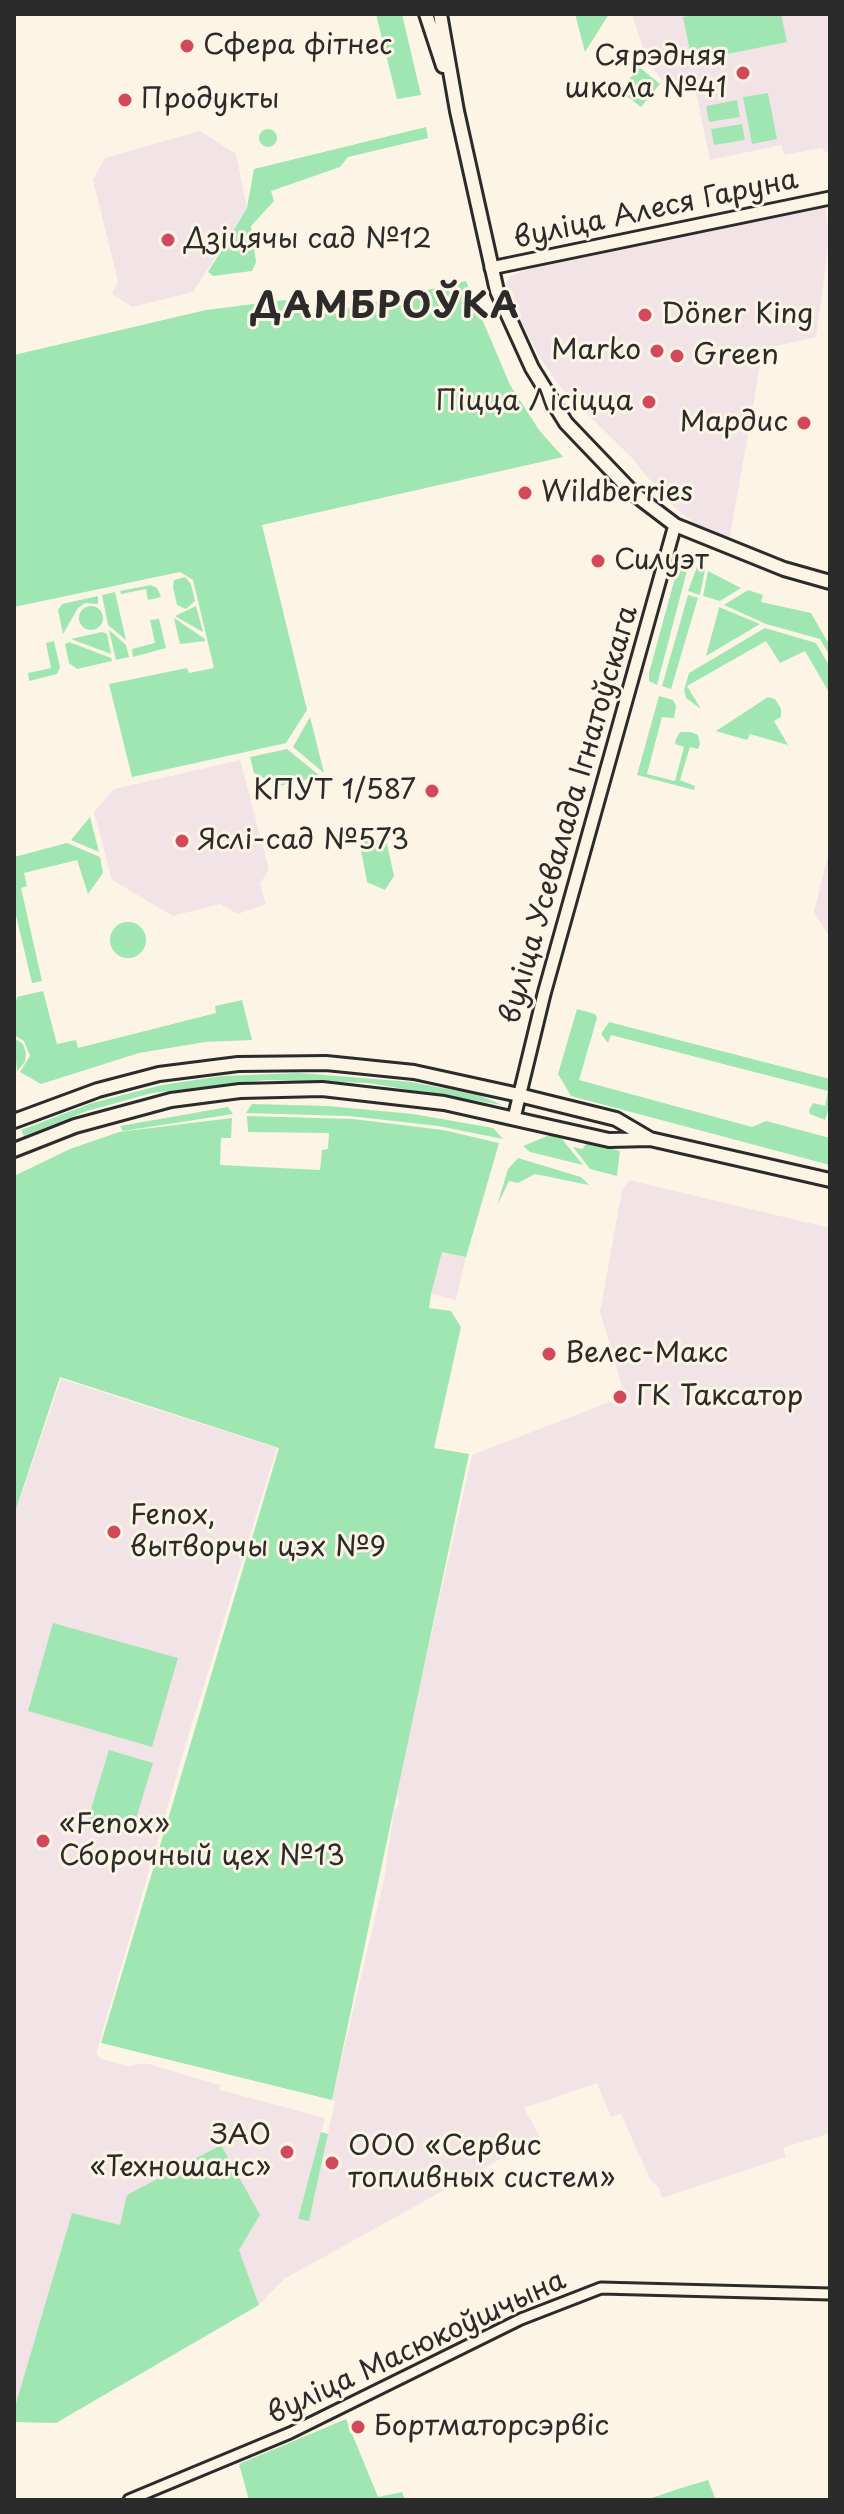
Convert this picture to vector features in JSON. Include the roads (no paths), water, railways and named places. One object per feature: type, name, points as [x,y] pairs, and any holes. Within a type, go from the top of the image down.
[{"type":"main road","points":[[426,14],[457,111]]},
{"type":"main road","points":[[440,14],[457,111],[491,268],[524,354],[566,423],[633,493],[675,525],[770,564],[830,582]]},
{"type":"main road","points":[[14,1121],[123,1083],[238,1064],[326,1063],[397,1070],[519,1095],[616,1119],[650,1139]]},
{"type":"main road","points":[[14,1150],[75,1126],[134,1108],[240,1091],[364,1092],[514,1118],[609,1140],[650,1139],[830,1180]]},
{"type":"street","name":"вуліца Алеся Гаруна","points":[[491,268],[830,198]]},
{"type":"street","name":"вуліца Усевалада Ігнатоўскага","points":[[514,1118],[675,525]]},
{"type":"street","name":"вуліца Масюкоўшчына","points":[[129,2500],[290,2433],[521,2319],[601,2288],[830,2294]]},
{"type":"place","name":"Сфера фітнес","points":[[187,46]]},
{"type":"place","name":"Сярэдняя школа №41","points":[[743,73]]},
{"type":"place","name":"Продукты","points":[[125,100]]},
{"type":"place","name":"Дзіцячы сад №12","points":[[168,240]]},
{"type":"place","name":"Döner King","points":[[645,315]]},
{"type":"place","name":"Marko","points":[[657,351]]},
{"type":"place","name":"Green","points":[[677,356]]},
{"type":"place","name":"Піцца Лісіцца","points":[[649,402]]},
{"type":"place","name":"Мардис","points":[[804,423]]},
{"type":"place","name":"Wildberries","points":[[525,493]]},
{"type":"place","name":"Силуэт","points":[[598,561]]},
{"type":"place","name":"КПУТ 1/587","points":[[432,791]]},
{"type":"place","name":"Яслі-сад №573","points":[[182,841]]},
{"type":"place","name":"Велес-Макс","points":[[549,1354]]},
{"type":"place","name":"ГК Таксатор","points":[[620,1397]]},
{"type":"place","name":"Fenox, вытворчы цэх №9","points":[[114,1532]]},
{"type":"place","name":"«Fenox» Сборочный цех №13","points":[[43,1841]]},
{"type":"place","name":"ЗАО «Техношанс»","points":[[287,2152]]},
{"type":"place","name":"ООО «Сервис топливных систем»","points":[[332,2163]]},
{"type":"place","name":"Бортматорсэрвіс","points":[[358,2427]]},
{"type":"district","name":"ДАМБРОЎКА","points":[[386,308]]}]
